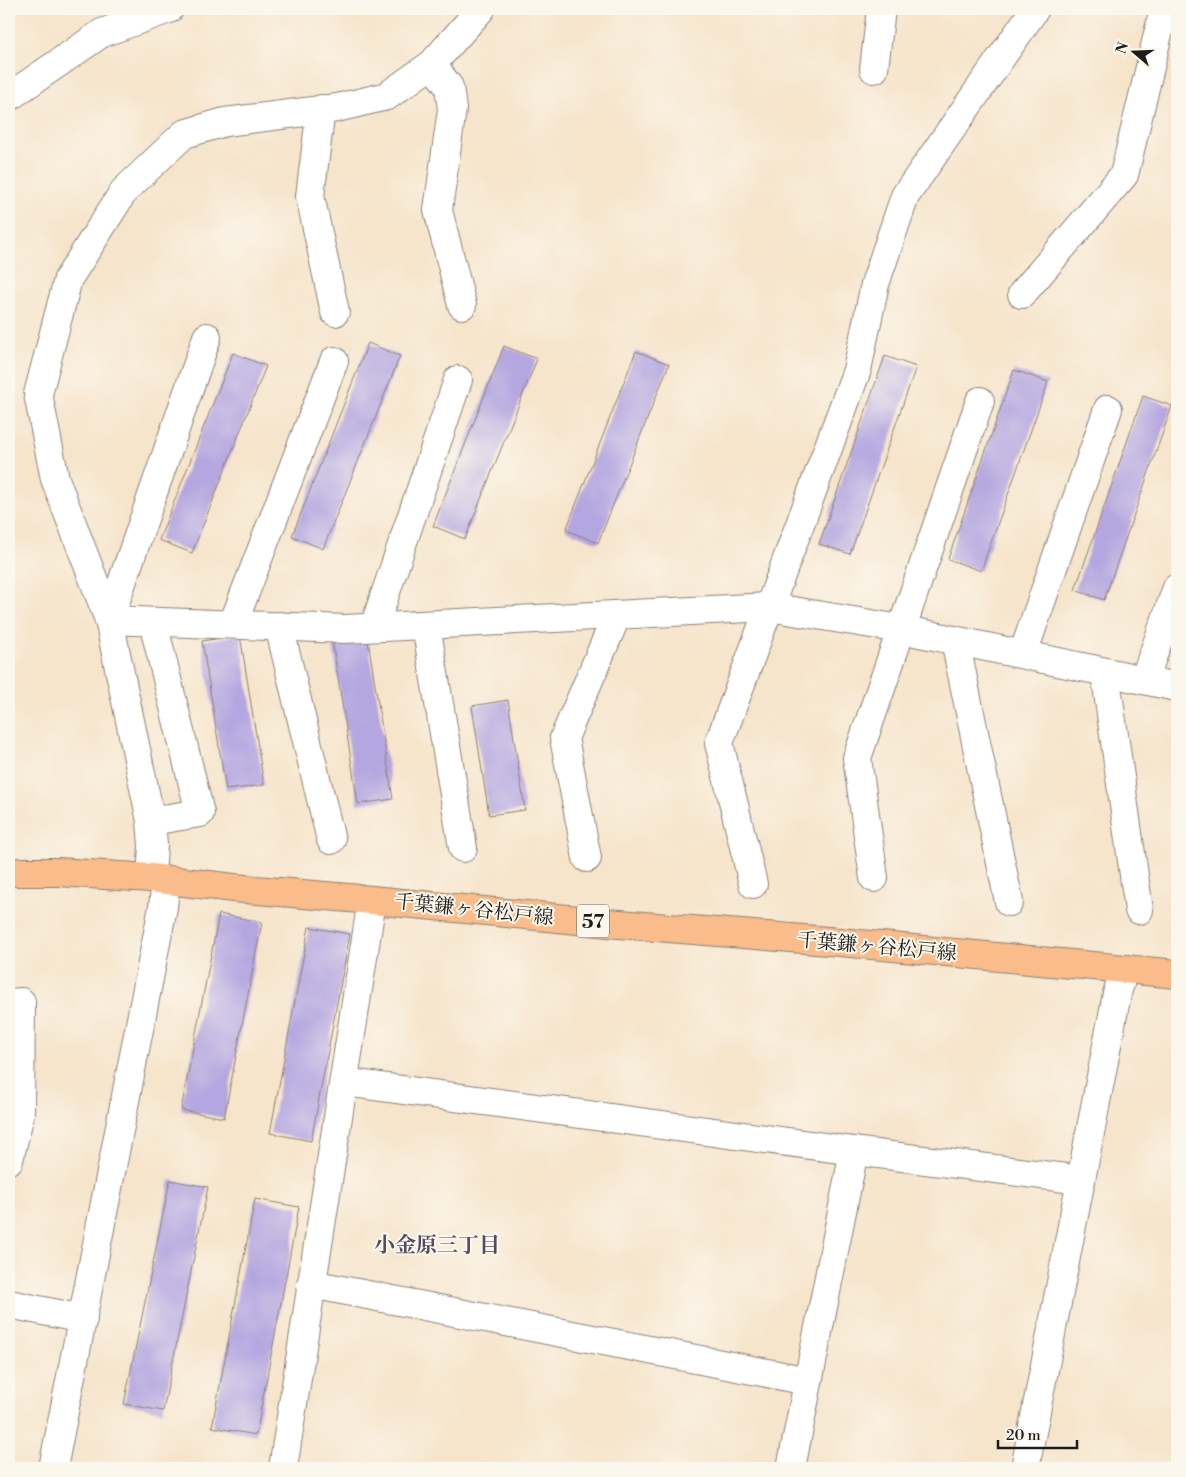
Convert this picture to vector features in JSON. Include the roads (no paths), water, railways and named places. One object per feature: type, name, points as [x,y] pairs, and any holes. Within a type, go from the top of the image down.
[{"type":"main road","name":"千葉鎌ヶ谷松戸線","points":[[9,872],[58,872],[158,879],[234,888],[619,924],[1177,974]]},
{"type":"street","points":[[9,97],[102,33],[169,9]]},
{"type":"street","points":[[56,1468],[83,1319],[162,916],[152,845],[151,821],[109,620],[55,479],[38,394],[68,279],[124,191],[184,134],[225,122],[337,108],[387,96],[432,64],[481,9]]},
{"type":"street","points":[[874,69],[881,9]]},
{"type":"street","points":[[753,884],[719,743],[857,370],[875,284],[905,196],[1035,9]]},
{"type":"street","points":[[1022,294],[1124,175],[1165,9],[1177,16]]},
{"type":"street","points":[[432,64],[449,86],[452,109],[438,210],[462,305]]},
{"type":"street","points":[[321,109],[310,196],[335,312]]},
{"type":"street","points":[[109,620],[207,337]]},
{"type":"street","points":[[233,624],[334,361]]},
{"type":"street","points":[[374,627],[458,380]]},
{"type":"street","points":[[874,878],[857,758],[980,401]]},
{"type":"street","points":[[1023,654],[1108,409]]},
{"type":"street","points":[[1144,680],[1177,588]]},
{"type":"street","points":[[109,620],[345,629],[769,608],[901,629],[1177,686]]},
{"type":"street","points":[[587,858],[564,738],[617,615]]},
{"type":"street","points":[[151,821],[200,813],[153,622]]},
{"type":"street","points":[[426,625],[463,848]]},
{"type":"street","points":[[279,626],[331,840]]},
{"type":"street","points":[[955,640],[1009,902]]},
{"type":"street","points":[[1105,672],[1139,910]]},
{"type":"street","points":[[283,1468],[372,900]]},
{"type":"street","points":[[1025,1468],[1124,970]]},
{"type":"street","points":[[9,1003],[21,1002],[20,1114],[9,1160]]},
{"type":"street","points":[[344,1082],[1081,1180]]},
{"type":"street","points":[[791,1468],[854,1151]]},
{"type":"street","points":[[311,1284],[808,1381]]},
{"type":"street","points":[[9,1304],[83,1319]]},
{"type":"district","name":"小金原三丁目","points":[[437,1245]]}]
